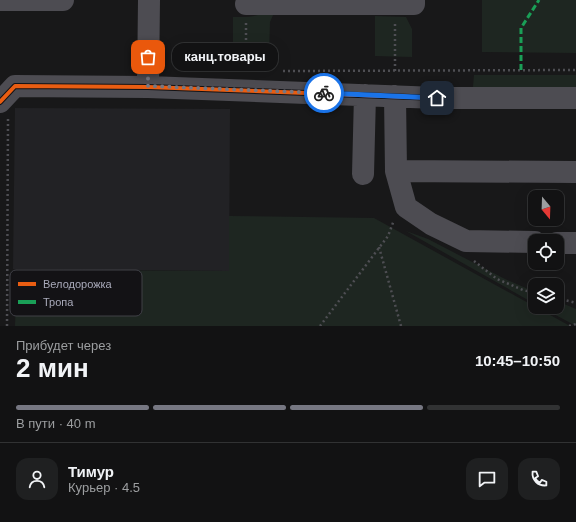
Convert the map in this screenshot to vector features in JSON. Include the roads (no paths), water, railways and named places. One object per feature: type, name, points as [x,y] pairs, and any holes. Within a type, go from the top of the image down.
[{"type":"street","points":[[0,0],[63,0]]},
{"type":"street","points":[[148,86],[149,0]]},
{"type":"street","points":[[246,4],[404,2]]},
{"type":"street","points":[[4,98],[15,86],[148,86],[437,98],[576,98]]},
{"type":"street","points":[[363,174],[365,95]]},
{"type":"street","points":[[395,96],[396,171],[406,207],[431,224],[466,241],[528,242]]},
{"type":"street","points":[[396,171],[576,172]]},
{"type":"street","points":[[564,243],[576,243]]},
{"type":"place","name":"канц.товары","points":[[148,57]]}]
